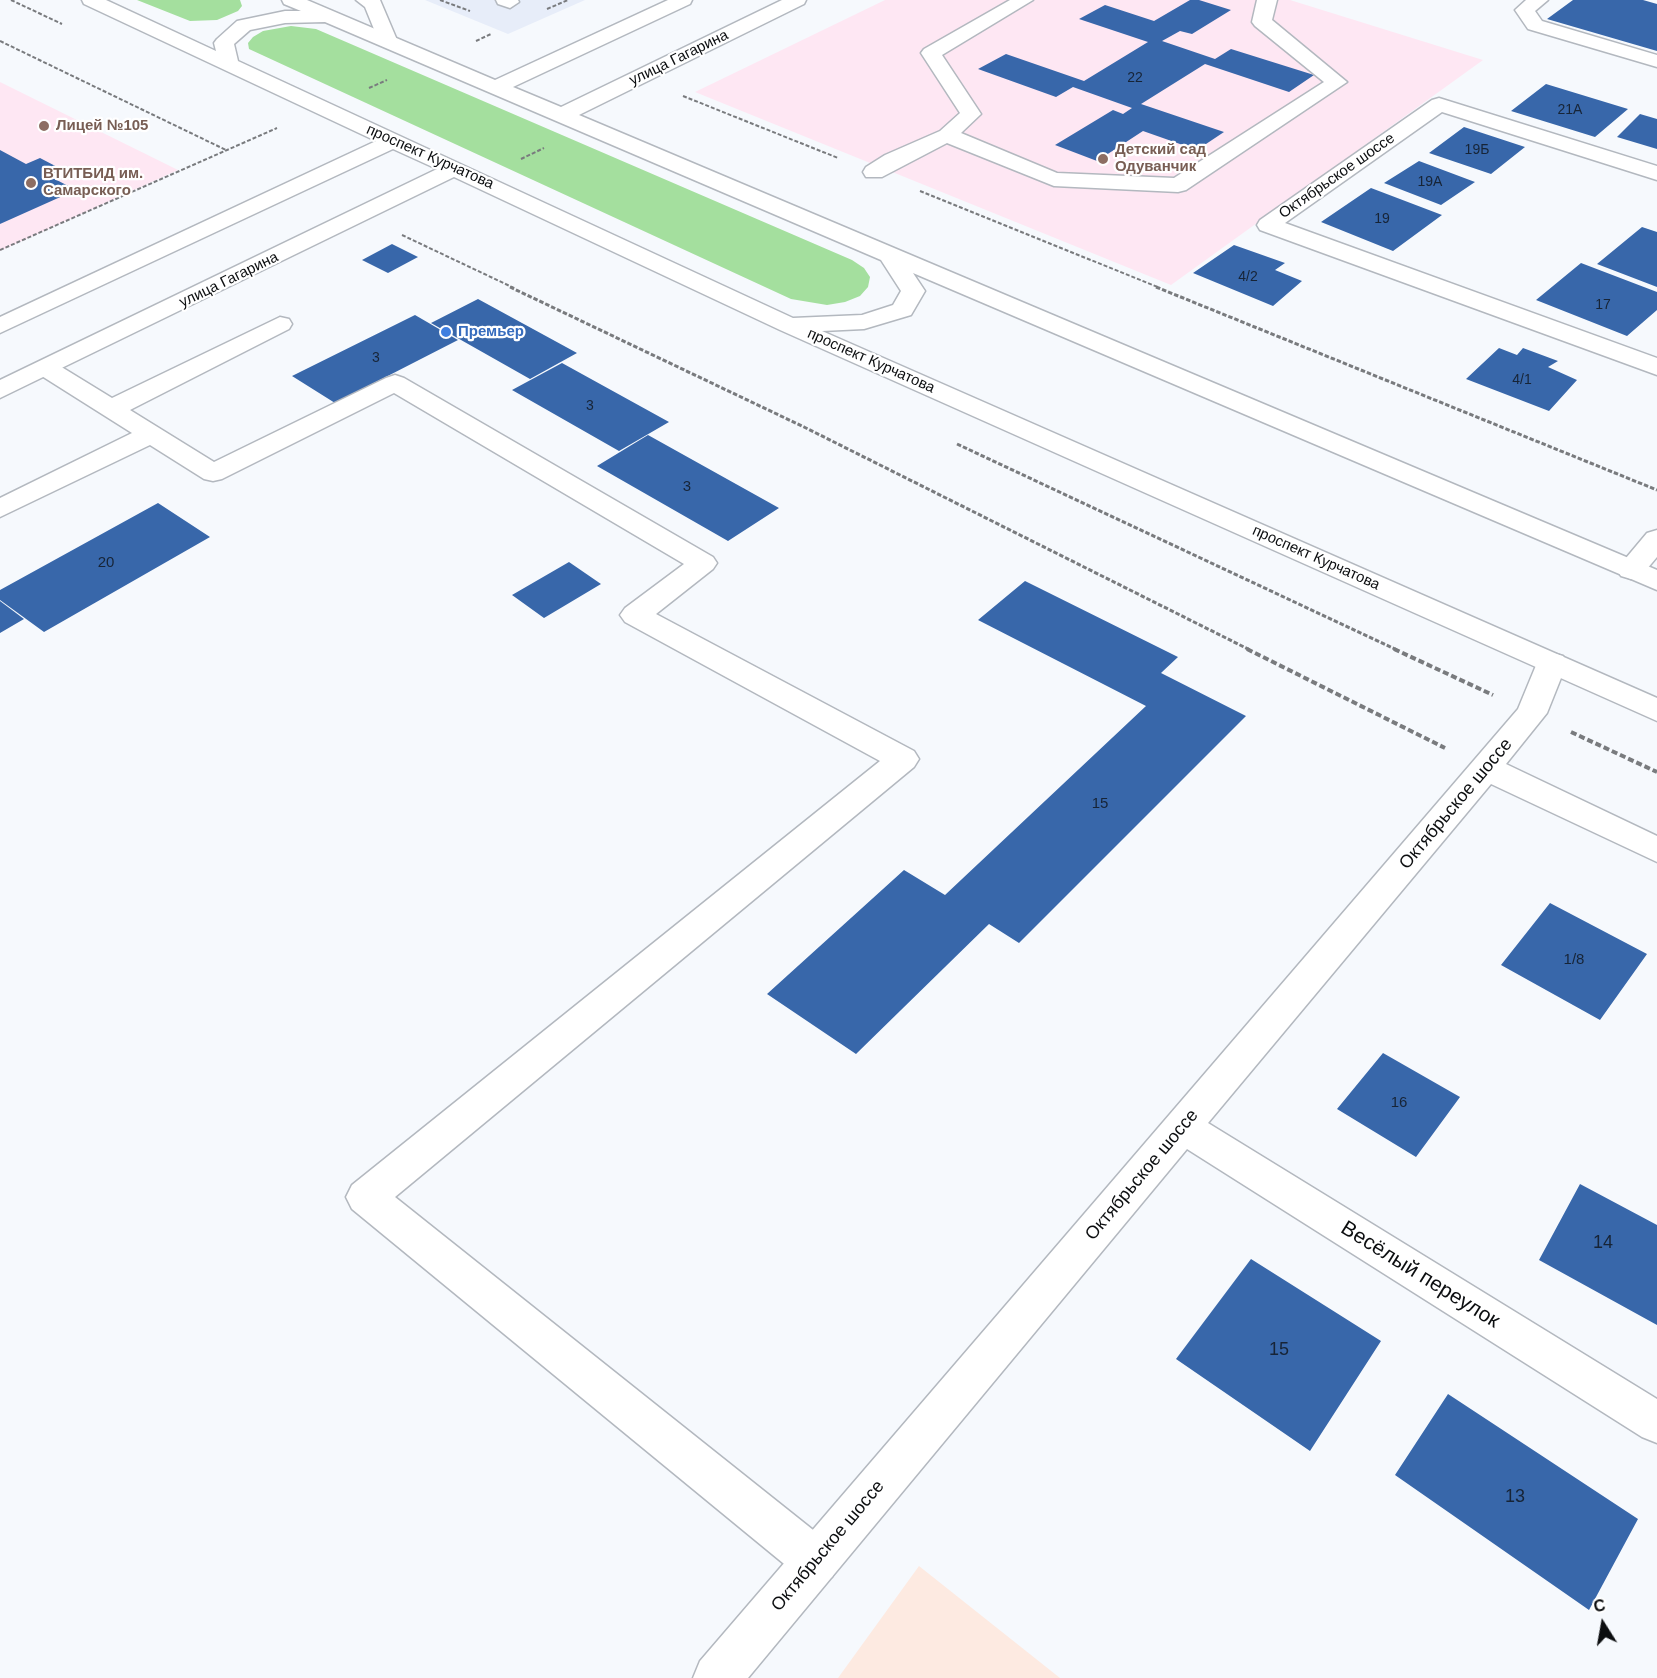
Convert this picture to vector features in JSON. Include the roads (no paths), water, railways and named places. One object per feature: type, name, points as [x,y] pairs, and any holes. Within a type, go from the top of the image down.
[{"type":"street","name":"проспект Курчатова","points":[[91,0],[480,179],[789,325],[1657,710]]},
{"type":"street","points":[[291,0],[498,86],[587,126],[1657,581]]},
{"type":"street","points":[[365,0],[374,4],[387,40]]},
{"type":"street","points":[[498,86],[683,0]]},
{"type":"street","name":"улица Гагарина","points":[[562,115],[797,0]]},
{"type":"street","points":[[874,172],[893,160],[947,135],[970,114],[931,53],[1024,0]]},
{"type":"street","points":[[947,135],[1054,179],[1178,184],[1337,82],[1262,22],[1268,1],[1266,0]]},
{"type":"street","points":[[1537,0],[1524,9],[1535,25],[1657,61]]},
{"type":"street","points":[[228,62],[224,43],[244,25],[285,17],[332,18]]},
{"type":"street","name":"Октябрьское шоссе","points":[[1657,173],[1439,104],[1268,225],[1657,367]]},
{"type":"street","points":[[0,326],[394,141]]},
{"type":"street","name":"улица Гагарина","points":[[0,390],[456,168]]},
{"type":"street","points":[[789,325],[864,322],[902,310],[912,291],[890,255]]},
{"type":"street","points":[[111,409],[280,324]]},
{"type":"street","points":[[46,368],[213,472],[395,383],[703,563],[635,615],[903,759],[366,1197],[816,1561]]},
{"type":"street","points":[[0,509],[151,434]]},
{"type":"street","points":[[1631,570],[1657,539]]},
{"type":"street","name":"Октябрьское шоссе","points":[[717,1678],[1532,713],[1552,663]]},
{"type":"street","points":[[1486,768],[1657,850]]},
{"type":"street","name":"Весёлый переулок","points":[[1183,1126],[1657,1423]]},
{"type":"place","name":"Лицей №105","points":[[44,126]]},
{"type":"place","name":"Детский сад Одуванчик","points":[[1103,159]]},
{"type":"place","name":"ВТИТБИД им. Самарского","points":[[31,183]]},
{"type":"place","name":"Премьер","points":[[446,332]]}]
